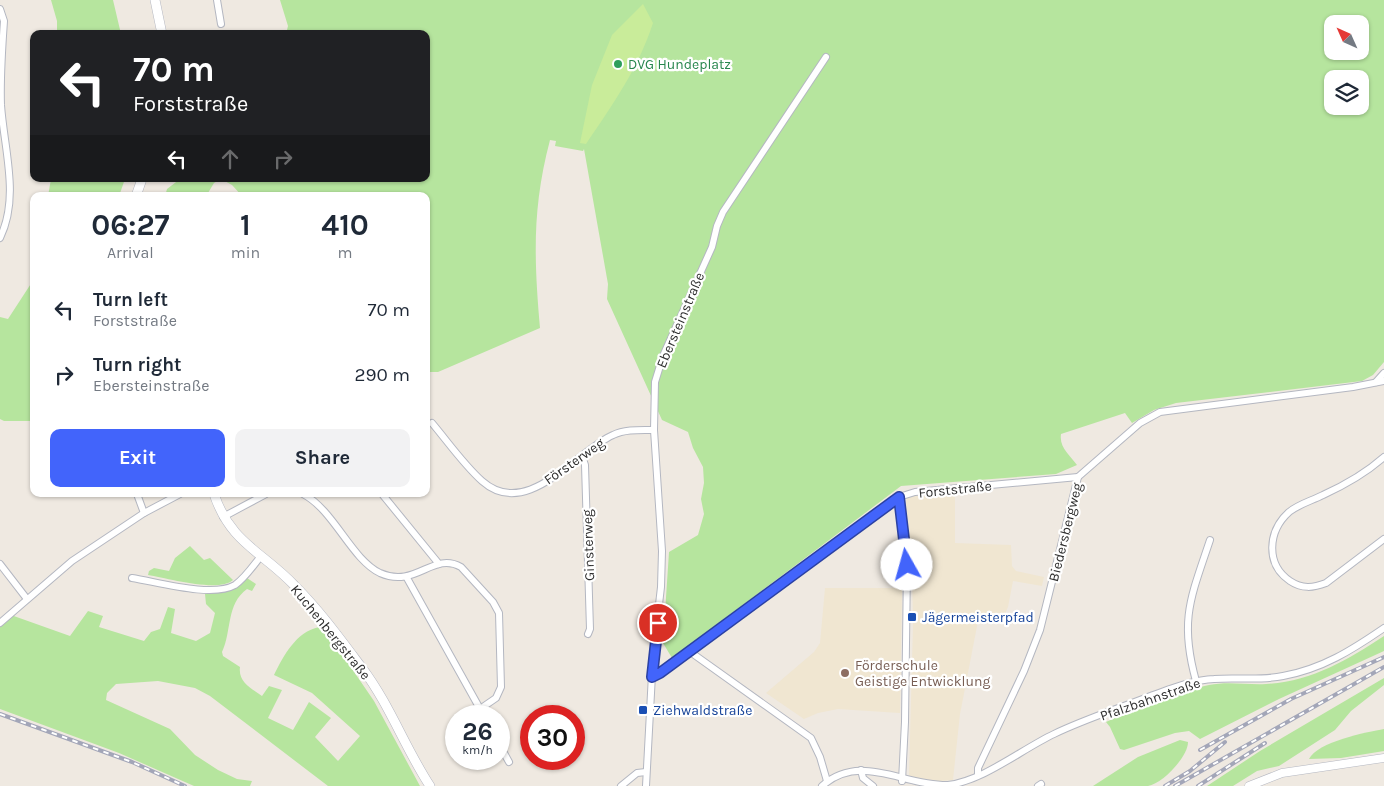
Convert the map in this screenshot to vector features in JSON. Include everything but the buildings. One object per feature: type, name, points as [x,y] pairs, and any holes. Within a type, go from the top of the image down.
[{"type":"main road","points":[[156,0],[161,30]]},
{"type":"main road","name":"Kuchenbergstraße","points":[[215,497],[223,517],[234,533],[285,575],[303,594],[363,669],[390,709],[430,786]]},
{"type":"street","points":[[217,0],[222,24]]},
{"type":"street","points":[[0,9],[4,21],[0,91],[10,199],[8,217],[0,238]]},
{"type":"street","name":"Ebersteinstraße","points":[[652,677],[662,587],[662,551],[654,430],[654,396],[658,370],[712,247],[720,219],[735,192],[826,57]]},
{"type":"street","points":[[1375,383],[1384,373]]},
{"type":"street","name":"Biedersbergweg","points":[[978,775],[978,768],[1024,671],[1040,630],[1078,477],[1140,423],[1160,412],[1384,381]]},
{"type":"street","name":"Försterweg","points":[[432,423],[482,481],[502,491],[518,492],[536,487],[614,434],[654,430]]},
{"type":"street","name":"Ginsterweg","points":[[582,456],[585,465],[589,578],[590,629],[588,634]]},
{"type":"street","points":[[1384,456],[1346,484],[1288,512],[1275,530],[1272,557],[1275,565],[1288,580],[1306,588],[1316,587],[1326,583],[1384,539]]},
{"type":"street","name":"Forststraße","points":[[652,677],[899,497],[915,492],[1078,477]]},
{"type":"street","points":[[138,497],[144,513]]},
{"type":"street","points":[[0,623],[72,560],[144,513],[174,497]]},
{"type":"street","points":[[223,517],[260,497]]},
{"type":"street","points":[[307,497],[325,512],[374,569],[388,575],[407,578],[438,564],[455,563],[461,567],[493,602],[499,613],[501,687],[496,698],[486,705]]},
{"type":"street","points":[[384,497],[438,564]]},
{"type":"street","points":[[899,497],[907,565],[906,722],[902,781]]},
{"type":"street","points":[[1196,681],[1186,636],[1187,618],[1192,595],[1210,540]]},
{"type":"street","points":[[132,578],[202,589],[226,588],[237,583],[261,556]]},
{"type":"street","points":[[0,564],[27,599]]},
{"type":"street","points":[[407,578],[478,705]]},
{"type":"street","name":"Pfalzbahnstraße","points":[[862,770],[902,781],[949,785],[978,775],[1055,733],[1196,681],[1263,678],[1300,672],[1337,659],[1384,628]]},
{"type":"street","points":[[689,651],[811,738],[820,757],[824,784],[851,770],[862,770],[863,778],[873,786]]},
{"type":"street","points":[[646,786],[652,677]]},
{"type":"street","points":[[1249,786],[1282,774],[1384,758]]},
{"type":"street","points":[[621,786],[637,773],[646,772]]},
{"type":"shaded area","points":[[955,492],[955,543],[1011,545],[1012,566],[1016,571],[1044,577],[1042,586],[1013,581],[1008,607],[1004,616],[978,621],[960,714],[953,780],[929,782],[910,779],[909,776],[913,624],[912,569],[904,504],[909,495]]},
{"type":"shaded area","name":"Förderschule Geistige Entwicklung","points":[[825,588],[902,588],[900,713],[838,709],[818,713],[804,719],[766,693],[814,652],[820,643]]},
{"type":"green space","points":[[51,0],[113,0],[120,30],[57,30],[57,21]]},
{"type":"green space","points":[[280,0],[1384,0],[1384,362],[1373,375],[1362,381],[1176,403],[1154,410],[1132,423],[1125,413],[1061,434],[1063,447],[1077,465],[1056,474],[901,486],[672,658],[663,643],[669,552],[698,535],[704,514],[701,499],[704,483],[703,467],[693,448],[688,432],[662,420],[607,299],[608,284],[584,149],[583,151],[555,146],[556,141],[550,140],[537,211],[536,279],[540,328],[438,372],[430,372],[430,192],[238,192],[226,182],[430,182],[430,30],[287,30],[288,26]]},
{"type":"green space","name":"DVG Hundeplatz","points":[[643,4],[653,23],[640,56],[624,86],[586,144],[580,143],[592,85],[612,35]]},
{"type":"green space","points":[[50,182],[124,182],[120,192],[49,192]]},
{"type":"green space","points":[[176,182],[216,182],[209,192],[166,192],[167,189]]},
{"type":"green space","points":[[30,285],[30,421],[4,421],[0,419],[0,317],[8,319]]},
{"type":"green space","points":[[190,546],[204,560],[210,558],[233,580],[226,584],[205,585],[148,575],[149,571],[154,568],[169,571],[175,558]]},
{"type":"green space","points":[[247,578],[256,584],[252,591],[247,589],[240,595],[232,610],[222,652],[223,656],[240,667],[243,681],[262,696],[269,686],[282,690],[268,718],[293,730],[309,702],[331,718],[315,737],[338,761],[360,736],[312,693],[274,675],[297,639],[319,627],[350,666],[374,701],[420,786],[328,786],[210,696],[195,688],[158,681],[116,684],[107,693],[106,700],[170,729],[195,755],[218,770],[237,779],[252,781],[250,786],[194,786],[119,753],[0,709],[0,625],[11,615],[70,636],[88,611],[103,616],[99,627],[144,641],[151,632],[160,629],[168,607],[175,609],[171,633],[196,641],[210,633],[215,613],[206,604],[205,594],[231,590]]},
{"type":"green space","points":[[1384,636],[1384,651],[1279,699],[1200,739],[1189,731],[1175,733],[1124,750],[1120,749],[1106,722],[1156,701],[1196,688],[1216,684],[1266,684],[1298,679],[1342,661]]},
{"type":"green space","points":[[1384,678],[1384,685],[1351,711],[1335,730],[1279,766],[1257,771],[1233,786],[1207,786],[1260,751]]},
{"type":"green space","points":[[1384,729],[1384,751],[1341,758],[1309,759],[1314,753],[1332,743],[1355,735]]},
{"type":"green space","points":[[1180,740],[1188,742],[1184,755],[1167,775],[1154,784],[1148,786],[1093,786],[1138,757]]},
{"type":"railway","points":[[1200,750],[1291,699],[1384,657]]},
{"type":"railway","points":[[1175,786],[1384,667]]},
{"type":"railway","points":[[0,714],[132,762],[185,786]]},
{"type":"railway","points":[[1165,786],[1190,771],[1225,742]]},
{"type":"railway","points":[[1198,786],[1265,743]]},
{"type":"place","name":"DVG Hundeplatz","points":[[618,64]]},
{"type":"place","name":"Jägermeisterpfad","points":[[912,617]]},
{"type":"place","name":"Förderschule Geistige Entwicklung","points":[[845,673]]},
{"type":"place","name":"Ziehwaldstraße","points":[[643,710]]},
{"type":"route","points":[[658,623],[652,677],[660,673],[886,504],[899,497],[907,565]]}]
